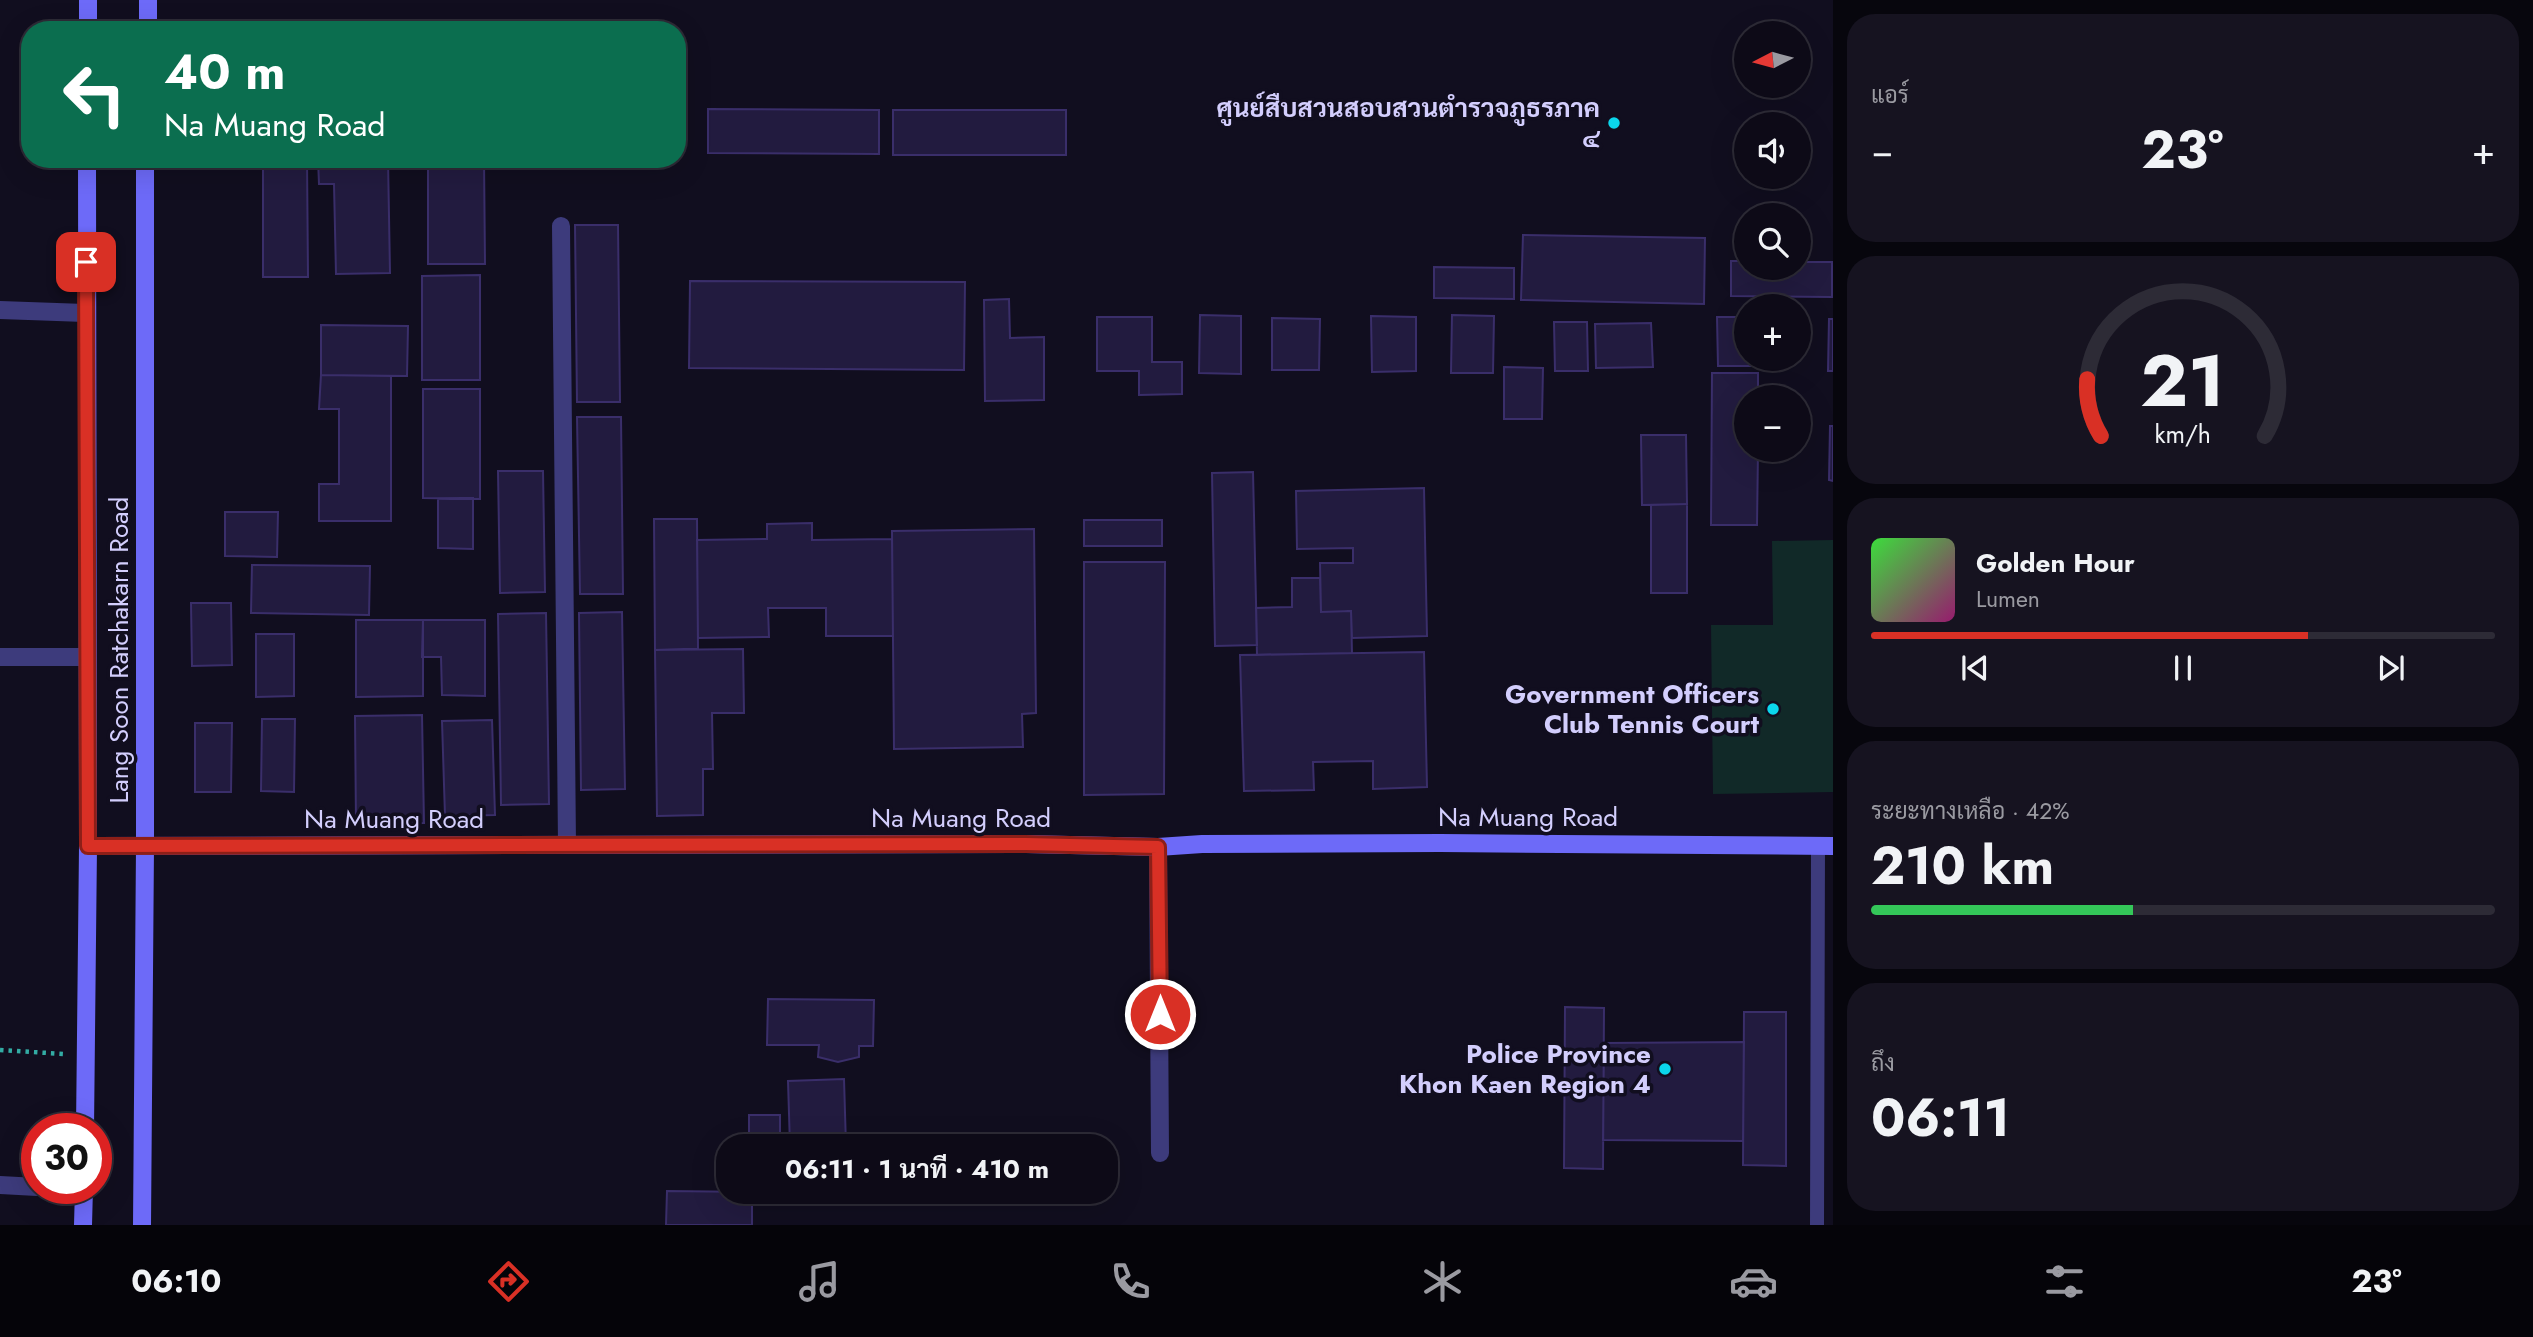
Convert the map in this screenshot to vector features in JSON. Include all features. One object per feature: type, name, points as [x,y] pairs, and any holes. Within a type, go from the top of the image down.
[{"type":"street","points":[[88,0],[88,21]]},
{"type":"street","points":[[148,0],[148,21]]},
{"type":"street","name":"Lang Soon Ratchakarn Road","points":[[85,1113],[88,846],[85,313],[87,168]]},
{"type":"street","name":"Lang Soon Ratchakarn Road","points":[[142,1225],[145,168]]},
{"type":"street","points":[[561,226],[567,845]]},
{"type":"street","points":[[0,310],[85,313]]},
{"type":"street","points":[[0,657],[88,657]]},
{"type":"street","name":"Na Muang Road","points":[[88,846],[1026,844],[1158,847],[1202,844],[1387,843],[1825,846]]},
{"type":"street","points":[[1158,847],[1160,1153]]},
{"type":"street","points":[[0,1185],[21,1186]]},
{"type":"street","points":[[83,1225],[84,1204]]},
{"type":"lane","points":[[1817,1225],[1825,846]]},
{"type":"path","points":[[0,1050],[86,1055]]},
{"type":"green space","name":"Government Officers Club Tennis Court","points":[[1833,540],[1833,792],[1713,794],[1711,625],[1773,625],[1772,541]]},
{"type":"building","points":[[708,109],[879,110],[879,154],[708,153]]},
{"type":"building","points":[[893,110],[1066,110],[1066,155],[893,155]]},
{"type":"building","points":[[263,168],[307,168],[308,277],[263,277]]},
{"type":"building","points":[[318,168],[388,168],[390,273],[336,274],[334,184],[319,184]]},
{"type":"building","points":[[428,168],[484,168],[485,264],[428,264]]},
{"type":"building","points":[[575,225],[618,225],[620,402],[577,402]]},
{"type":"building","points":[[1523,235],[1705,238],[1704,304],[1521,300]]},
{"type":"building","points":[[1731,261],[1734,261],[1734,280],[1811,280],[1811,262],[1832,262],[1832,297],[1811,297],[1811,294],[1731,296]]},
{"type":"building","points":[[1434,267],[1514,268],[1514,299],[1434,298]]},
{"type":"building","points":[[480,275],[480,380],[422,380],[422,276]]},
{"type":"building","points":[[690,281],[965,282],[964,370],[689,368]]},
{"type":"building","points":[[1009,299],[1010,338],[1044,337],[1044,400],[985,401],[984,300]]},
{"type":"building","points":[[1200,315],[1241,316],[1241,374],[1199,373]]},
{"type":"building","points":[[1452,315],[1494,316],[1493,373],[1451,373]]},
{"type":"building","points":[[1371,316],[1416,317],[1416,371],[1372,372]]},
{"type":"building","points":[[1097,317],[1152,317],[1152,362],[1182,362],[1182,394],[1139,395],[1139,371],[1097,371]]},
{"type":"building","points":[[1717,317],[1734,317],[1734,366],[1718,366]]},
{"type":"building","points":[[1272,318],[1320,319],[1319,370],[1272,370]]},
{"type":"building","points":[[1829,319],[1833,319],[1833,371],[1828,371]]},
{"type":"building","points":[[1554,322],[1587,322],[1588,371],[1555,371]]},
{"type":"building","points":[[1651,323],[1653,367],[1596,368],[1595,324]]},
{"type":"building","points":[[321,325],[408,326],[407,376],[321,375]]},
{"type":"building","points":[[1504,367],[1543,368],[1542,419],[1504,419]]},
{"type":"building","points":[[1712,373],[1758,373],[1758,385],[1734,385],[1734,462],[1758,462],[1757,525],[1711,525]]},
{"type":"building","points":[[321,375],[391,376],[391,521],[319,521],[319,484],[339,484],[339,409],[319,409]]},
{"type":"building","points":[[423,389],[480,389],[480,499],[423,498]]},
{"type":"building","points":[[577,417],[621,417],[623,594],[580,594]]},
{"type":"building","points":[[1830,426],[1833,426],[1833,481],[1829,480]]},
{"type":"building","points":[[1641,435],[1686,435],[1687,504],[1642,505]]},
{"type":"building","points":[[498,471],[543,471],[545,592],[500,593]]},
{"type":"building","points":[[1253,472],[1257,645],[1215,646],[1212,473]]},
{"type":"building","points":[[1424,488],[1427,636],[1352,638],[1351,611],[1321,612],[1320,563],[1353,563],[1353,548],[1297,549],[1296,491]]},
{"type":"building","points":[[473,498],[473,549],[438,548],[438,499]]},
{"type":"building","points":[[1687,504],[1687,593],[1651,593],[1651,505]]},
{"type":"building","points":[[225,512],[278,512],[277,557],[225,556]]},
{"type":"building","points":[[654,519],[697,519],[698,649],[655,650]]},
{"type":"building","points":[[1084,520],[1162,520],[1162,546],[1084,546]]},
{"type":"building","points":[[812,523],[812,540],[892,539],[893,636],[826,636],[826,608],[768,608],[769,637],[698,638],[697,540],[767,539],[767,524]]},
{"type":"building","points":[[1034,529],[1036,713],[1022,714],[1023,747],[894,749],[892,531]]},
{"type":"building","points":[[1084,562],[1165,562],[1164,794],[1084,795]]},
{"type":"building","points":[[252,565],[370,566],[369,615],[251,613]]},
{"type":"building","points":[[1292,578],[1320,578],[1321,612],[1351,611],[1352,653],[1257,655],[1256,608],[1292,607]]},
{"type":"building","points":[[191,603],[231,603],[232,665],[192,666]]},
{"type":"building","points":[[622,612],[625,789],[581,790],[579,613]]},
{"type":"building","points":[[546,613],[549,804],[501,805],[498,614]]},
{"type":"building","points":[[356,620],[423,620],[423,696],[356,697]]},
{"type":"building","points":[[423,620],[485,620],[485,696],[442,695],[441,657],[422,657]]},
{"type":"building","points":[[256,634],[294,634],[294,696],[256,697]]},
{"type":"building","points":[[743,649],[744,713],[712,713],[713,769],[703,769],[703,815],[657,816],[655,650]]},
{"type":"building","points":[[1424,652],[1427,787],[1373,789],[1373,761],[1313,762],[1314,790],[1244,791],[1240,655]]},
{"type":"building","points":[[422,715],[424,823],[356,824],[355,716]]},
{"type":"building","points":[[262,719],[295,719],[294,792],[261,791]]},
{"type":"building","points":[[492,720],[495,815],[445,816],[442,721]]},
{"type":"building","points":[[195,723],[232,723],[231,792],[195,792]]},
{"type":"building","points":[[768,999],[874,1000],[873,1046],[859,1046],[859,1057],[838,1062],[818,1057],[819,1045],[767,1045]]},
{"type":"building","points":[[1565,1007],[1604,1008],[1603,1169],[1564,1168]]},
{"type":"building","points":[[1744,1012],[1786,1012],[1786,1166],[1743,1165]]},
{"type":"building","points":[[1744,1042],[1743,1141],[1603,1140],[1604,1043]]},
{"type":"building","points":[[844,1079],[846,1134],[790,1134],[788,1081]]},
{"type":"building","points":[[749,1115],[780,1115],[780,1134],[749,1134]]},
{"type":"building","points":[[667,1191],[716,1192],[716,1204],[752,1204],[752,1225],[666,1225]]},
{"type":"place","name":"ศูนย์สืบสวนสอบสวนตำรวจภูธรภาค ๔","points":[[1614,123]]},
{"type":"place","name":"Government Officers Club Tennis Court","points":[[1773,709]]},
{"type":"place","name":"Police Province Khon Kaen Region 4","points":[[1665,1069]]},
{"type":"route","points":[[86,262],[88,846],[1026,844],[1158,847],[1160,1014]]}]
